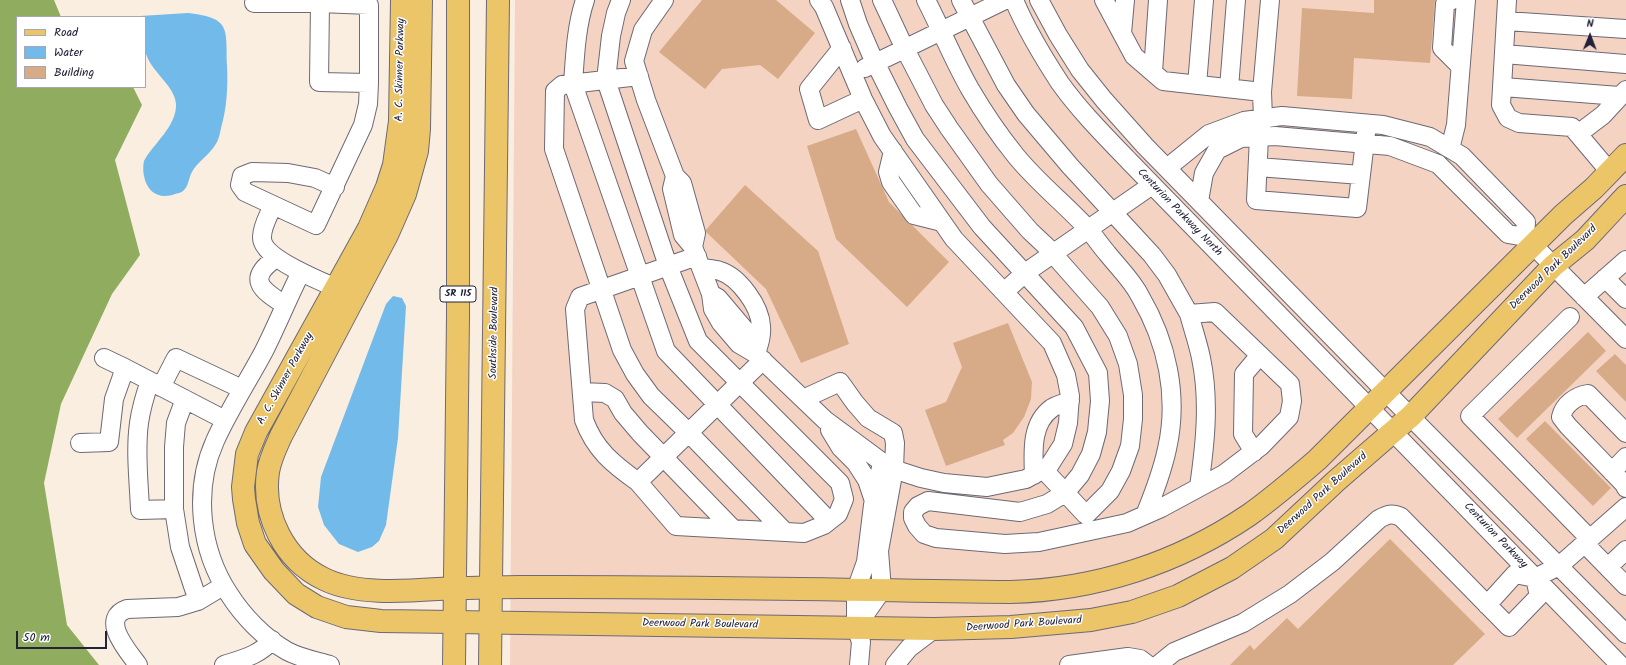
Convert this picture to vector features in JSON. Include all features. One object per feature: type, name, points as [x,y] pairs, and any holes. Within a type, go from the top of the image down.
[{"type":"main road","name":"A. C. Skinner Parkway","points":[[402,0],[400,121],[394,165],[379,208],[261,422],[247,454],[243,477],[244,499],[251,532],[261,553],[286,584],[304,600],[325,611],[360,619],[454,622]]},
{"type":"main road","name":"A. C. Skinner Parkway","points":[[421,0],[419,129],[417,151],[412,172],[405,194],[387,234],[282,436],[270,465],[268,496],[272,517],[278,533],[285,545],[300,564],[325,580],[349,588],[364,590],[455,588]]},
{"type":"main road","name":"SR 115","points":[[454,665],[458,316],[458,0]]},
{"type":"main road","name":"Southside Boulevard","points":[[490,665],[498,0]]},
{"type":"main road","points":[[455,588],[1042,591],[1082,585],[1121,576],[1164,561],[1216,536],[1282,491],[1317,460],[1370,407],[1529,241],[1610,172],[1626,156]]},
{"type":"main road","name":"Deerwood Park Boulevard","points":[[454,622],[934,629],[1011,628],[1090,620],[1132,612],[1178,596],[1232,568],[1274,539],[1336,481],[1394,432],[1411,416],[1553,266],[1584,240],[1626,196]]},
{"type":"main road","points":[[444,665],[454,622]]},
{"type":"street","points":[[585,0],[581,13],[576,44],[573,84],[666,351],[829,521]]},
{"type":"street","points":[[621,0],[616,13],[611,36],[606,80],[668,266],[698,341],[740,382],[840,483],[844,499],[838,514],[829,521],[804,533],[676,526],[638,482],[612,463],[592,438],[584,420],[575,309],[580,297],[668,266],[697,257],[734,278],[755,305],[762,325],[760,357],[740,382],[638,482]]},
{"type":"street","points":[[664,0],[643,30],[634,61],[646,100],[675,176],[682,184],[696,233],[697,257],[711,294],[718,298],[751,337],[760,357],[825,420],[884,463],[921,478],[944,483],[987,487],[1026,479],[1049,466],[1063,444],[1068,423],[1070,401],[1066,375],[1052,343],[954,239],[882,136],[863,99],[824,6],[819,0]]},
{"type":"street","points":[[850,0],[858,24],[875,62],[915,139],[982,227],[1074,327],[1098,373],[1100,401],[1097,432],[1091,454],[1080,474],[1065,493],[1048,504],[1020,512],[928,501],[918,506],[913,512],[913,518],[917,526],[924,534],[936,538],[1005,544],[1039,542],[1127,523],[1224,474],[1254,452],[1289,416],[1292,401],[1290,384],[1215,312],[1189,314]]},
{"type":"street","points":[[882,0],[934,105],[961,145],[989,184],[1100,307],[1118,336],[1128,364],[1133,395],[1134,419],[1130,446],[1121,471],[1110,491],[1086,515],[1065,493],[1038,472],[1033,444],[1039,422],[1052,408],[1070,401]]},
{"type":"street","points":[[926,0],[970,89],[994,126],[1017,157],[1037,180],[1088,230],[1140,295],[1166,355],[1172,385],[1169,436],[1160,477],[1145,515]]},
{"type":"street","points":[[961,0],[1006,85],[1026,114],[1070,166],[1152,255],[1167,275],[1189,314],[1201,358],[1206,390],[1204,450],[1199,487]]},
{"type":"street","points":[[854,75],[875,62],[905,49],[1004,0]]},
{"type":"street","name":"Centurion Parkway North","points":[[1014,0],[1038,46],[1061,83],[1086,115],[1152,185],[1370,407]]},
{"type":"street","name":"Centurion Parkway North","points":[[1039,0],[1058,35],[1080,70],[1104,100],[1167,168],[1385,391]]},
{"type":"street","points":[[1104,0],[1134,56],[1163,81],[1262,92]]},
{"type":"street","points":[[1122,33],[1125,0]]},
{"type":"street","points":[[1153,72],[1158,0]]},
{"type":"street","points":[[1197,85],[1204,0]]},
{"type":"street","points":[[1229,88],[1236,0]]},
{"type":"street","points":[[1270,0],[1262,92],[1263,118],[1259,137],[1256,200],[1357,208],[1366,124]]},
{"type":"street","points":[[1452,0],[1445,4],[1442,48],[1460,66]]},
{"type":"street","points":[[1438,164],[1450,148],[1456,125],[1466,0]]},
{"type":"street","points":[[1507,0],[1501,105],[1508,118],[1519,122],[1572,127],[1610,172]]},
{"type":"street","points":[[254,3],[369,5],[368,104],[363,125],[335,186],[316,225],[245,192],[240,185],[242,176],[252,172],[288,173],[315,178],[335,186]]},
{"type":"street","points":[[320,3],[319,82],[368,83]]},
{"type":"street","points":[[1506,21],[1626,29]]},
{"type":"street","points":[[842,48],[809,89],[818,120],[863,99]]},
{"type":"street","points":[[1504,54],[1626,64]]},
{"type":"street","points":[[639,76],[562,85],[555,91],[554,149],[622,350],[635,374],[651,396],[688,432],[784,532]]},
{"type":"street","points":[[1503,87],[1623,93]]},
{"type":"street","points":[[1578,134],[1603,115],[1623,93]]},
{"type":"street","points":[[1167,168],[1209,134],[1244,121],[1282,116],[1383,125],[1430,137],[1462,156],[1526,222],[1529,241]]},
{"type":"street","points":[[1199,201],[1204,173],[1218,150],[1241,138],[1275,136],[1390,146],[1438,164],[1508,234],[1529,241],[1626,339]]},
{"type":"street","points":[[1258,167],[1361,175]]},
{"type":"street","points":[[1004,292],[1025,273],[1152,185]]},
{"type":"street","points":[[273,205],[263,228],[261,239],[266,248],[276,258],[301,272],[336,288]]},
{"type":"street","points":[[276,258],[265,266],[259,276],[260,285],[265,293],[285,305]]},
{"type":"street","points":[[1584,297],[1626,260]]},
{"type":"street","points":[[301,272],[264,351],[225,420],[208,459],[202,497],[202,515],[208,550],[215,570],[223,586],[244,616],[287,651],[308,662],[330,665]]},
{"type":"street","points":[[1605,278],[1626,299]]},
{"type":"street","points":[[1570,317],[1470,416],[1588,541],[1608,567],[1626,586]]},
{"type":"street","points":[[1254,452],[1243,434],[1244,374],[1260,355]]},
{"type":"street","points":[[104,358],[225,420]]},
{"type":"street","points":[[174,509],[140,510],[137,446],[143,401],[176,358],[242,389]]},
{"type":"street","points":[[80,442],[109,442],[114,399],[125,368]]},
{"type":"street","points":[[803,399],[840,382],[868,418],[893,433],[895,443],[884,463],[874,501],[866,562],[856,590],[856,627],[861,642],[859,665]]},
{"type":"street","points":[[1385,391],[1626,634]]},
{"type":"street","points":[[582,392],[605,393],[615,399],[623,413],[733,529]]},
{"type":"street","points":[[1626,433],[1588,394],[1579,396],[1563,409],[1561,417],[1568,426],[1626,488]]},
{"type":"street","points":[[185,399],[176,423],[174,447],[174,509],[180,546],[198,601]]},
{"type":"street","name":"Centurion Parkway","points":[[1370,407],[1620,665]]},
{"type":"street","points":[[825,420],[841,448],[856,463],[867,480],[874,501]]},
{"type":"street","points":[[1612,472],[1626,456]]},
{"type":"street","points":[[856,627],[882,590],[880,551],[884,463]]},
{"type":"street","points":[[1487,605],[1515,574],[1536,578],[1559,566],[1626,507]]},
{"type":"street","points":[[1158,665],[1174,652],[1243,624],[1290,594],[1332,562],[1379,519],[1387,514],[1394,514],[1401,517],[1509,627],[1539,596],[1536,578]]},
{"type":"street","points":[[1608,567],[1626,550]]},
{"type":"street","points":[[138,665],[118,636],[114,625],[119,613],[127,609],[178,607],[198,601],[223,586]]},
{"type":"street","points":[[894,665],[909,648],[934,629]]},
{"type":"street","points":[[224,665],[257,653],[266,647],[272,640]]},
{"type":"street","points":[[1069,665],[1128,657],[1140,659],[1148,665]]},
{"type":"shaded area","points":[[515,0],[1626,0],[1626,665],[510,665]]},
{"type":"green space","points":[[0,0],[54,0],[61,16],[16,16],[16,88],[134,88],[142,105],[115,160],[140,255],[112,294],[61,404],[44,483],[67,625],[99,665],[0,665]]},
{"type":"water","points":[[188,13],[202,15],[219,22],[226,34],[227,97],[218,140],[194,168],[183,191],[169,196],[159,195],[151,190],[146,182],[143,171],[144,161],[173,120],[176,104],[175,97],[171,90],[147,58],[146,16],[140,16]]},
{"type":"water","points":[[393,296],[402,298],[406,306],[398,438],[386,525],[379,541],[372,547],[358,552],[339,544],[324,525],[318,507],[321,477],[386,304]]},
{"type":"building","points":[[702,0],[776,0],[815,33],[778,79],[760,65],[722,69],[705,89],[659,52]]},
{"type":"building","points":[[1374,0],[1435,0],[1430,63],[1354,58],[1352,99],[1297,96],[1302,8],[1374,13]]},
{"type":"building","points":[[856,129],[889,202],[949,262],[907,307],[836,239],[807,146]]},
{"type":"building","points":[[745,185],[818,251],[849,344],[801,363],[766,289],[705,231]]},
{"type":"building","points":[[1008,323],[1032,382],[1031,399],[1024,417],[1013,433],[1003,440],[1005,445],[946,466],[925,410],[946,402],[962,367],[953,343]]},
{"type":"building","points":[[1588,332],[1606,351],[1517,438],[1498,419]]},
{"type":"building","points":[[1615,354],[1626,365],[1626,402],[1596,371]]},
{"type":"building","points":[[1545,421],[1611,488],[1593,506],[1526,439]]},
{"type":"building","points":[[1390,539],[1485,634],[1453,665],[1230,665],[1250,645],[1254,650],[1287,618],[1298,629]]}]
